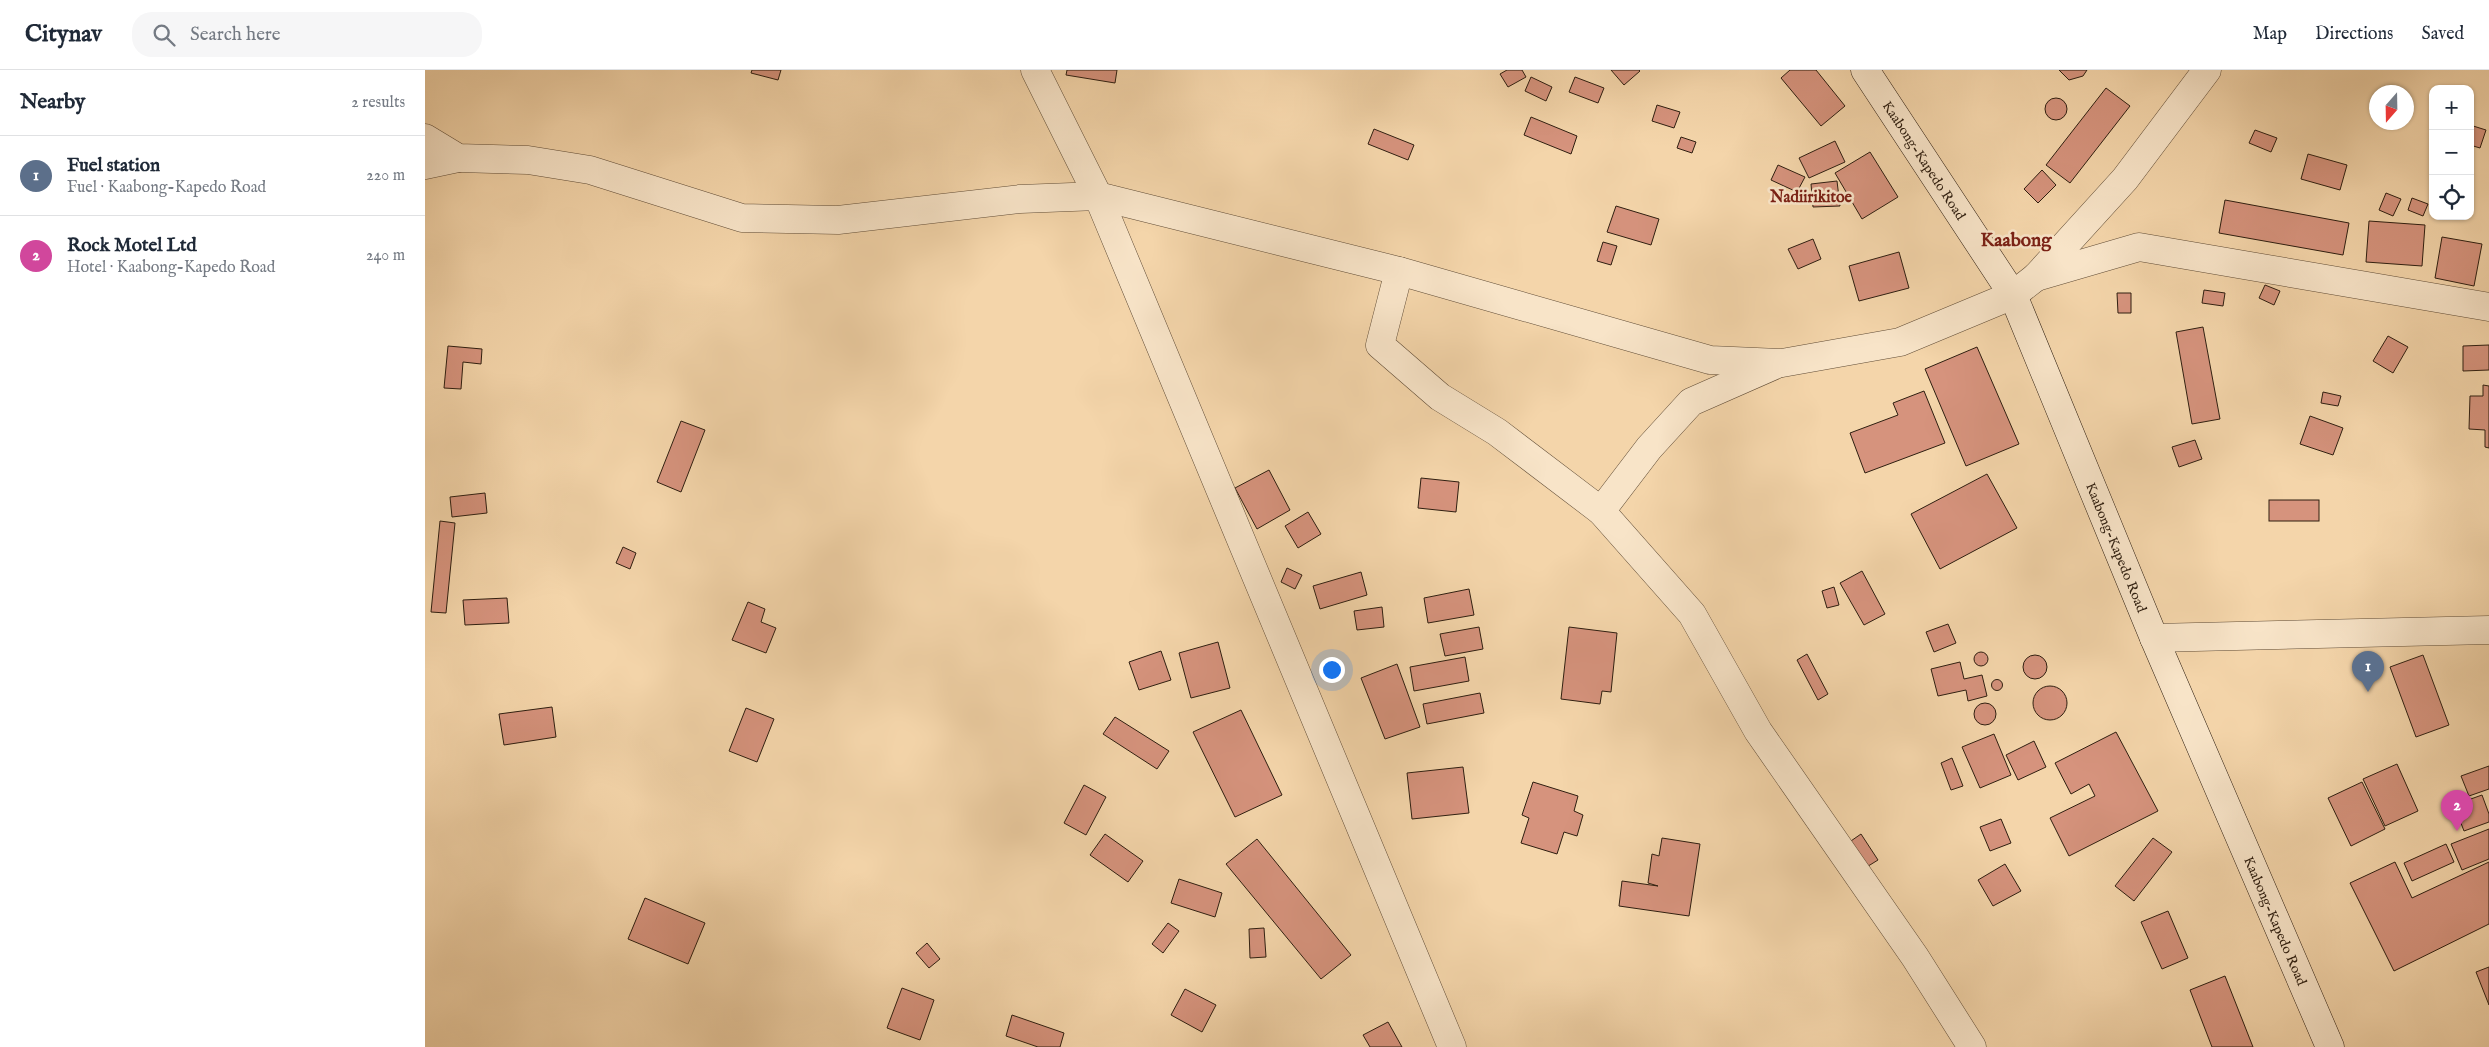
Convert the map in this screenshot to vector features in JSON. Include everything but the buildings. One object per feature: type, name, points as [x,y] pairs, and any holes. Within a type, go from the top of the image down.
[{"type":"street","points":[[1035,70],[1099,196],[1452,1047]]},
{"type":"street","name":"Kaabong-Kapedo Road","points":[[1865,70],[2013,295],[2154,638],[2330,1047]]},
{"type":"street","points":[[425,165],[458,158],[528,160],[590,170],[742,218],[838,220],[1020,199],[1099,196],[1399,271],[1710,360],[1782,362],[1900,342],[2013,295],[2036,277],[2125,179],[2207,70]]},
{"type":"street","points":[[425,138],[458,158]]},
{"type":"street","points":[[2036,277],[2139,247],[2489,307]]},
{"type":"street","points":[[1399,271],[1380,345],[1440,397],[1497,432],[1601,511],[1692,614],[1758,731],[1909,948],[1972,1047]]},
{"type":"street","points":[[1601,511],[1649,448],[1691,402],[1782,362]]},
{"type":"street","points":[[2154,638],[2489,630]]},
{"type":"place","name":"Fuel station","points":[[2368,692]]},
{"type":"place","name":"Rock Motel Ltd","points":[[2457,831]]},
{"type":"district","name":"Nadiirikitoe","points":[[1811,196]]},
{"type":"district","name":"Kaabong","points":[[2016,239]]}]
